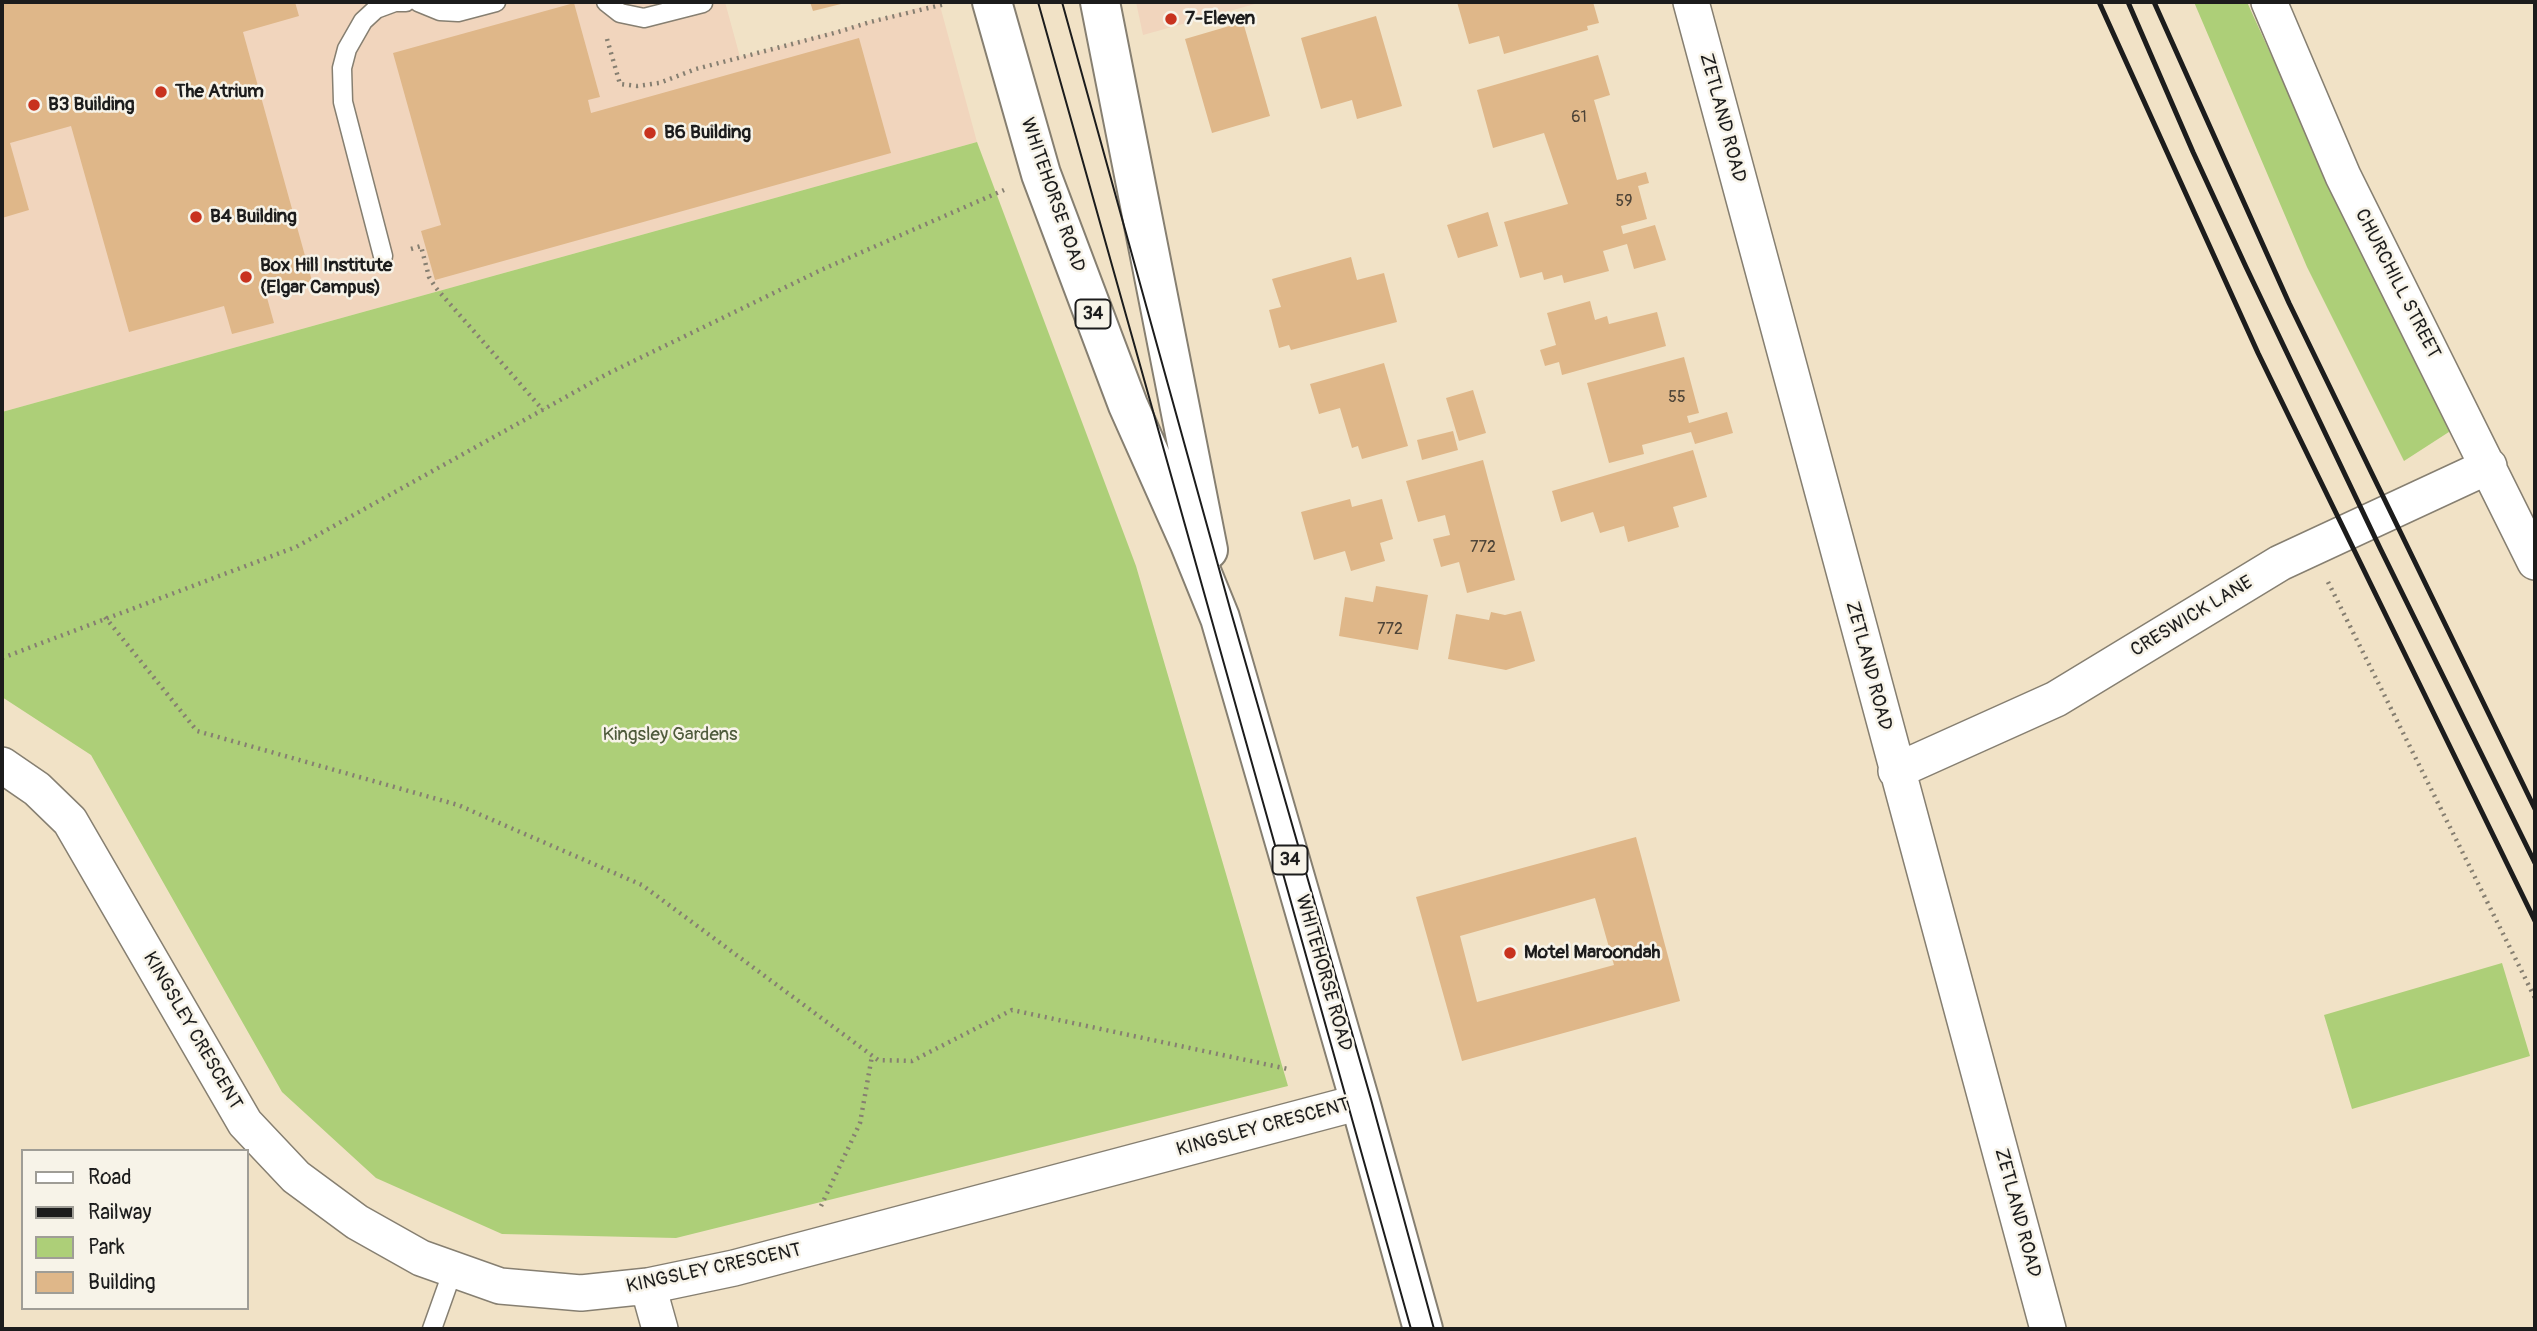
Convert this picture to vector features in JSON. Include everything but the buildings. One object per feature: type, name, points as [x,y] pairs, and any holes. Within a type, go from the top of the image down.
[{"type":"main road","name":"WHITEHORSE ROAD","points":[[992,2],[1041,174],[1128,405],[1220,618],[1423,1329]]},
{"type":"main road","name":"WHITEHORSE ROAD","points":[[1100,2],[1195,473],[1220,618]]},
{"type":"street","name":"ZETLAND ROAD","points":[[1690,2],[2048,1329]]},
{"type":"street","name":"CHURCHILL STREET","points":[[2269,2],[2343,176],[2535,562]]},
{"type":"street","name":"CRESWICK LANE","points":[[1896,771],[2056,699],[2280,563],[2489,466]]},
{"type":"street","name":"KINGSLEY CRESCENT","points":[[2,765],[37,789],[70,821],[244,1123],[296,1177],[357,1222],[421,1258],[500,1286],[581,1293],[649,1286],[799,1252],[1360,1102]]},
{"type":"street","points":[[649,1286],[660,1329]]},
{"type":"lane","points":[[383,256],[343,102],[342,68],[347,49],[375,5],[406,2]]},
{"type":"lane","points":[[418,2],[440,12],[458,12],[496,2]]},
{"type":"lane","points":[[606,2],[620,13],[644,18],[703,3]]},
{"type":"lane","points":[[432,1329],[453,1270]]},
{"type":"path","points":[[607,37],[620,84],[637,86],[659,83],[696,69],[945,4]]},
{"type":"path","points":[[2,658],[296,547],[607,374],[821,270],[984,198]]},
{"type":"path","points":[[429,277],[543,410]]},
{"type":"path","points":[[2311,549],[2535,998]]},
{"type":"path","points":[[105,617],[197,731],[458,805],[642,885],[878,1060],[912,1061],[1012,1010],[1288,1069]]},
{"type":"path","points":[[799,1252],[860,1123],[872,1056]]},
{"type":"shaded area","name":"Box Hill Institute (Elgar Campus)","points":[[2,2],[725,2],[740,57],[939,2],[977,142],[2,412]]},
{"type":"shaded area","name":"7-Eleven","points":[[1136,2],[1262,2],[1143,35]]},
{"type":"green space","points":[[2194,2],[2247,2],[2329,182],[2452,430],[2404,461],[2307,267]]},
{"type":"green space","name":"Kingsley Gardens","points":[[977,142],[1136,566],[1288,1086],[676,1238],[502,1234],[376,1178],[282,1092],[91,755],[2,697],[2,412]]},
{"type":"green space","points":[[2502,963],[2530,1056],[2352,1109],[2324,1015]]},
{"type":"tram line","points":[[1038,2],[1411,1329]]},
{"type":"tram line","points":[[1062,2],[1434,1329]]},
{"type":"railway","points":[[2099,2],[2258,353],[2535,921]]},
{"type":"railway","points":[[2128,2],[2246,267],[2535,863]]},
{"type":"railway","points":[[2154,2],[2289,303],[2535,809]]},
{"type":"place","name":"7-Eleven","points":[[1171,19]]},
{"type":"place","name":"The Atrium","points":[[161,92]]},
{"type":"place","name":"B3 Building","points":[[34,105]]},
{"type":"place","name":"B6 Building","points":[[650,133]]},
{"type":"place","name":"B4 Building","points":[[196,217]]},
{"type":"place","name":"Box Hill Institute (Elgar Campus)","points":[[246,277]]},
{"type":"place","name":"Motel Maroondah","points":[[1510,953]]}]
